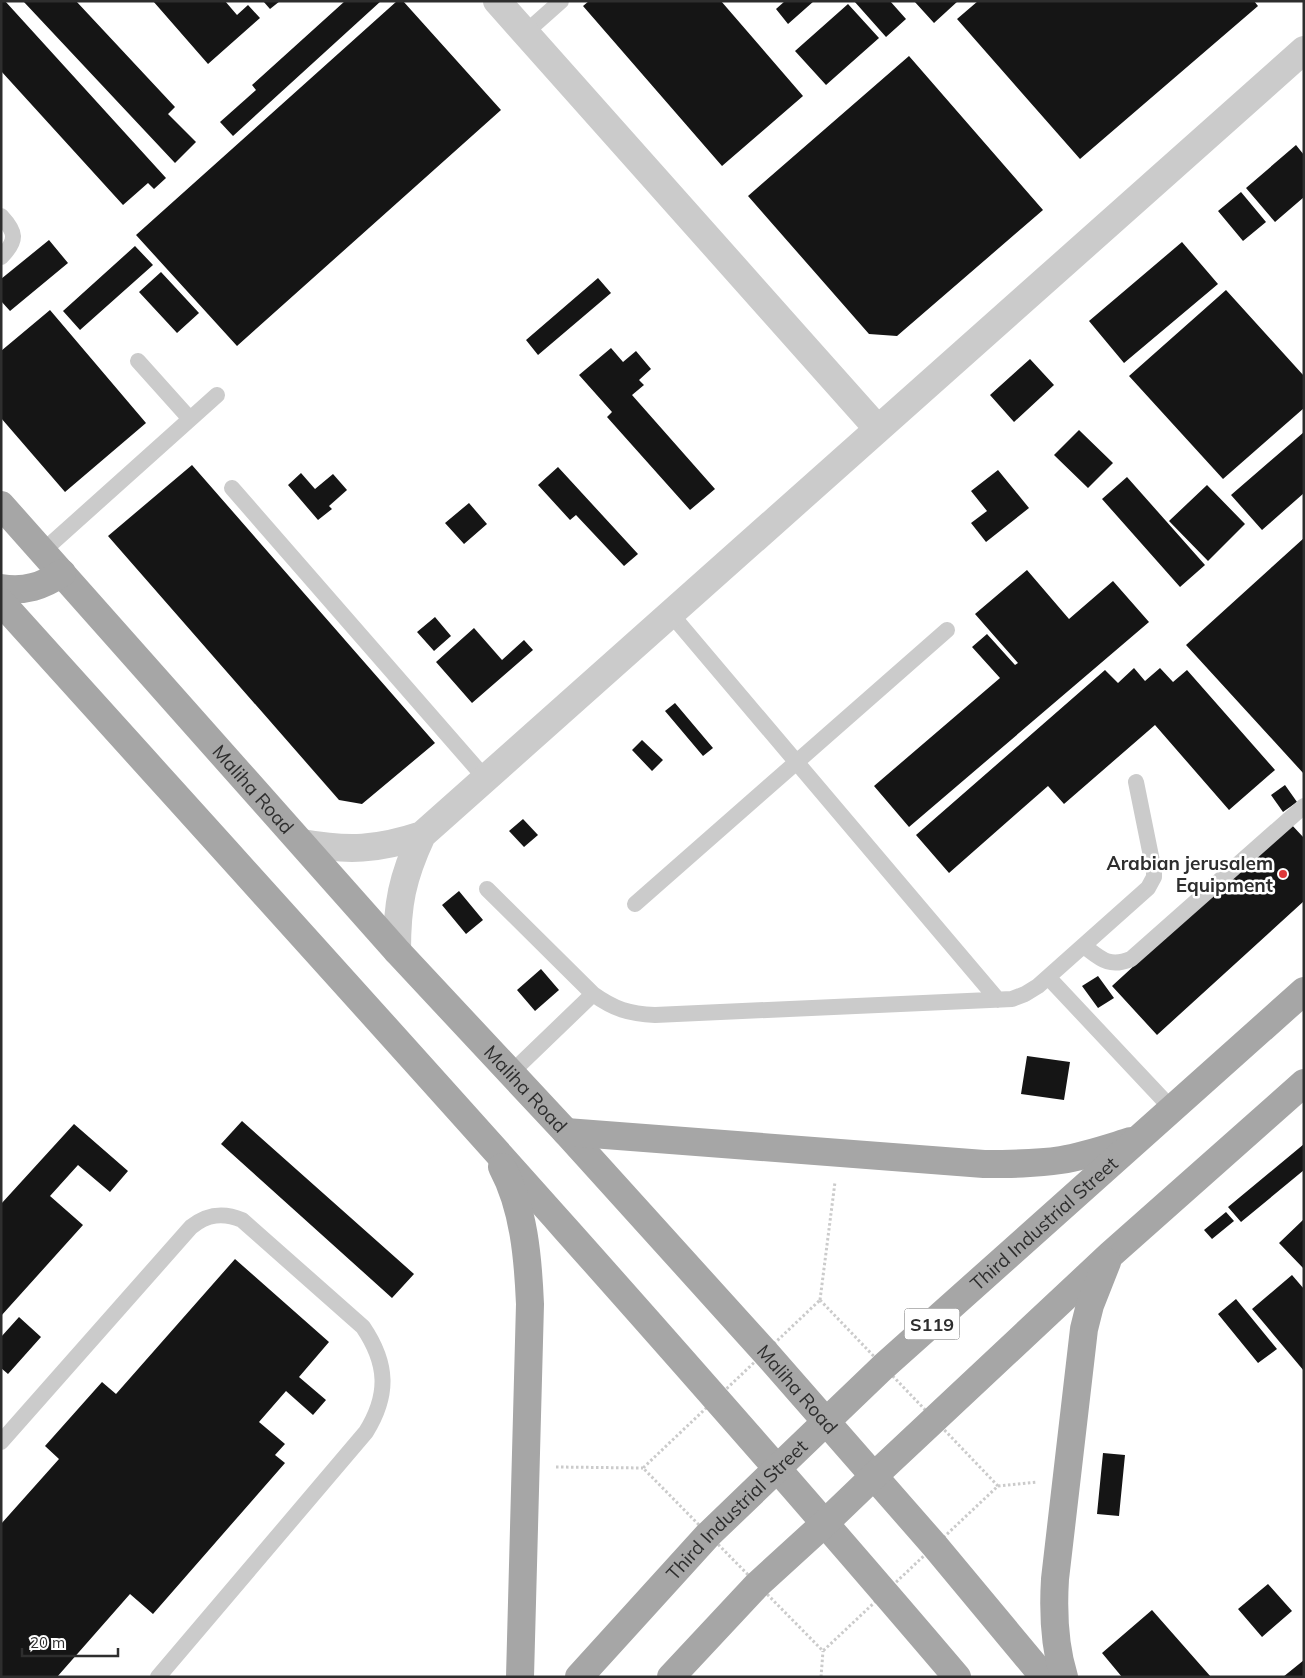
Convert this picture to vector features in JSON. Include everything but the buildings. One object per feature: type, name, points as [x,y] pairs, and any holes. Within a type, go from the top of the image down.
[{"type":"main road","name":"Maliha Road","points":[[1,505],[397,951],[566,1132],[765,1352],[874,1476],[1044,1677]]},
{"type":"main road","points":[[1,588],[13,590],[31,589],[47,583],[62,573]]},
{"type":"main road","points":[[1,602],[778,1468],[957,1677]]},
{"type":"main road","name":"Third Industrial Street","points":[[579,1677],[708,1535],[891,1360],[1304,991]]},
{"type":"main road","points":[[671,1677],[757,1585],[1110,1255],[1304,1083]]},
{"type":"main road","points":[[566,1132],[984,1164],[1022,1164],[1061,1160],[1140,1138]]},
{"type":"main road","points":[[491,1146],[509,1180],[521,1220],[528,1262],[530,1304],[520,1677]]},
{"type":"main road","points":[[1064,1677],[1056,1640],[1054,1610],[1055,1579],[1084,1329],[1090,1305],[1110,1255]]},
{"type":"street","points":[[497,1],[878,429]]},
{"type":"street","points":[[302,843],[351,849],[375,848],[399,843],[422,835],[1304,50]]},
{"type":"street","points":[[397,951],[397,918],[401,889],[410,861],[422,835]]},
{"type":"lane","points":[[526,34],[562,1]]},
{"type":"lane","points":[[1,216],[13,231],[14,240],[10,248],[1,256]]},
{"type":"lane","points":[[138,361],[190,419]]},
{"type":"lane","points":[[43,551],[217,395]]},
{"type":"lane","points":[[232,488],[485,778]]},
{"type":"lane","points":[[671,614],[998,1000]]},
{"type":"lane","points":[[635,904],[947,630]]},
{"type":"lane","points":[[486,889],[593,994],[606,1004],[622,1011],[638,1014],[1012,998],[1026,994],[1048,977],[1148,888],[1154,877],[1154,871],[1136,782]]},
{"type":"lane","points":[[1084,946],[1101,960],[1111,963],[1121,963],[1131,959],[1304,806]]},
{"type":"lane","points":[[1048,977],[1172,1109]]},
{"type":"lane","points":[[511,1074],[593,994]]},
{"type":"lane","points":[[1,1442],[191,1227],[199,1220],[210,1216],[226,1215],[242,1220],[363,1327],[374,1343],[381,1360],[383,1379],[381,1398],[376,1416],[366,1432],[158,1677]]},
{"type":"path","points":[[820,1300],[838,1154]]},
{"type":"path","points":[[525,1466],[643,1468]]},
{"type":"path","points":[[998,1486],[1066,1480]]},
{"type":"path","points":[[821,1677],[823,1651]]},
{"type":"place","name":"Arabian jerusalem Equipment","points":[[1283,874]]}]
